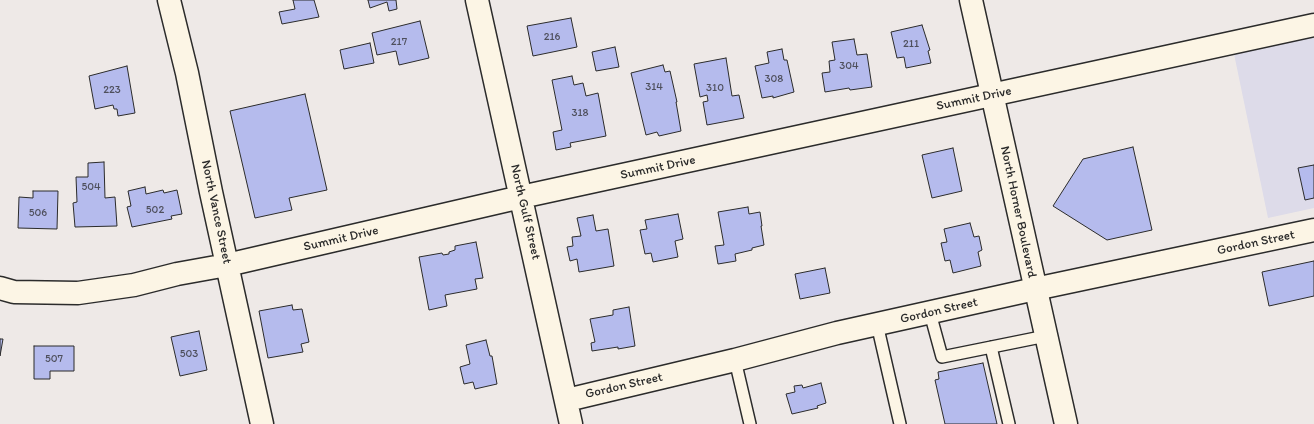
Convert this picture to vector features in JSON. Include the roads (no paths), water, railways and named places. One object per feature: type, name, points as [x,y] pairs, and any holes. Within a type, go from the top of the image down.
[{"type":"street","name":"North Vance Street","points":[[169,0],[187,73],[210,192],[262,424]]},
{"type":"street","name":"North Gulf Street","points":[[477,0],[567,400],[571,424]]},
{"type":"street","name":"North Horner Boulevard","points":[[971,0],[1066,424]]},
{"type":"street","name":"Summit Drive","points":[[0,288],[14,292],[78,293],[134,285],[521,197],[1314,25]]},
{"type":"street","name":"Gordon Street","points":[[567,400],[877,324],[1314,230]]},
{"type":"lane","points":[[930,313],[942,357],[1046,336]]},
{"type":"lane","points":[[877,324],[900,424]]},
{"type":"lane","points":[[991,347],[1009,424]]},
{"type":"lane","points":[[734,360],[750,424]]}]
